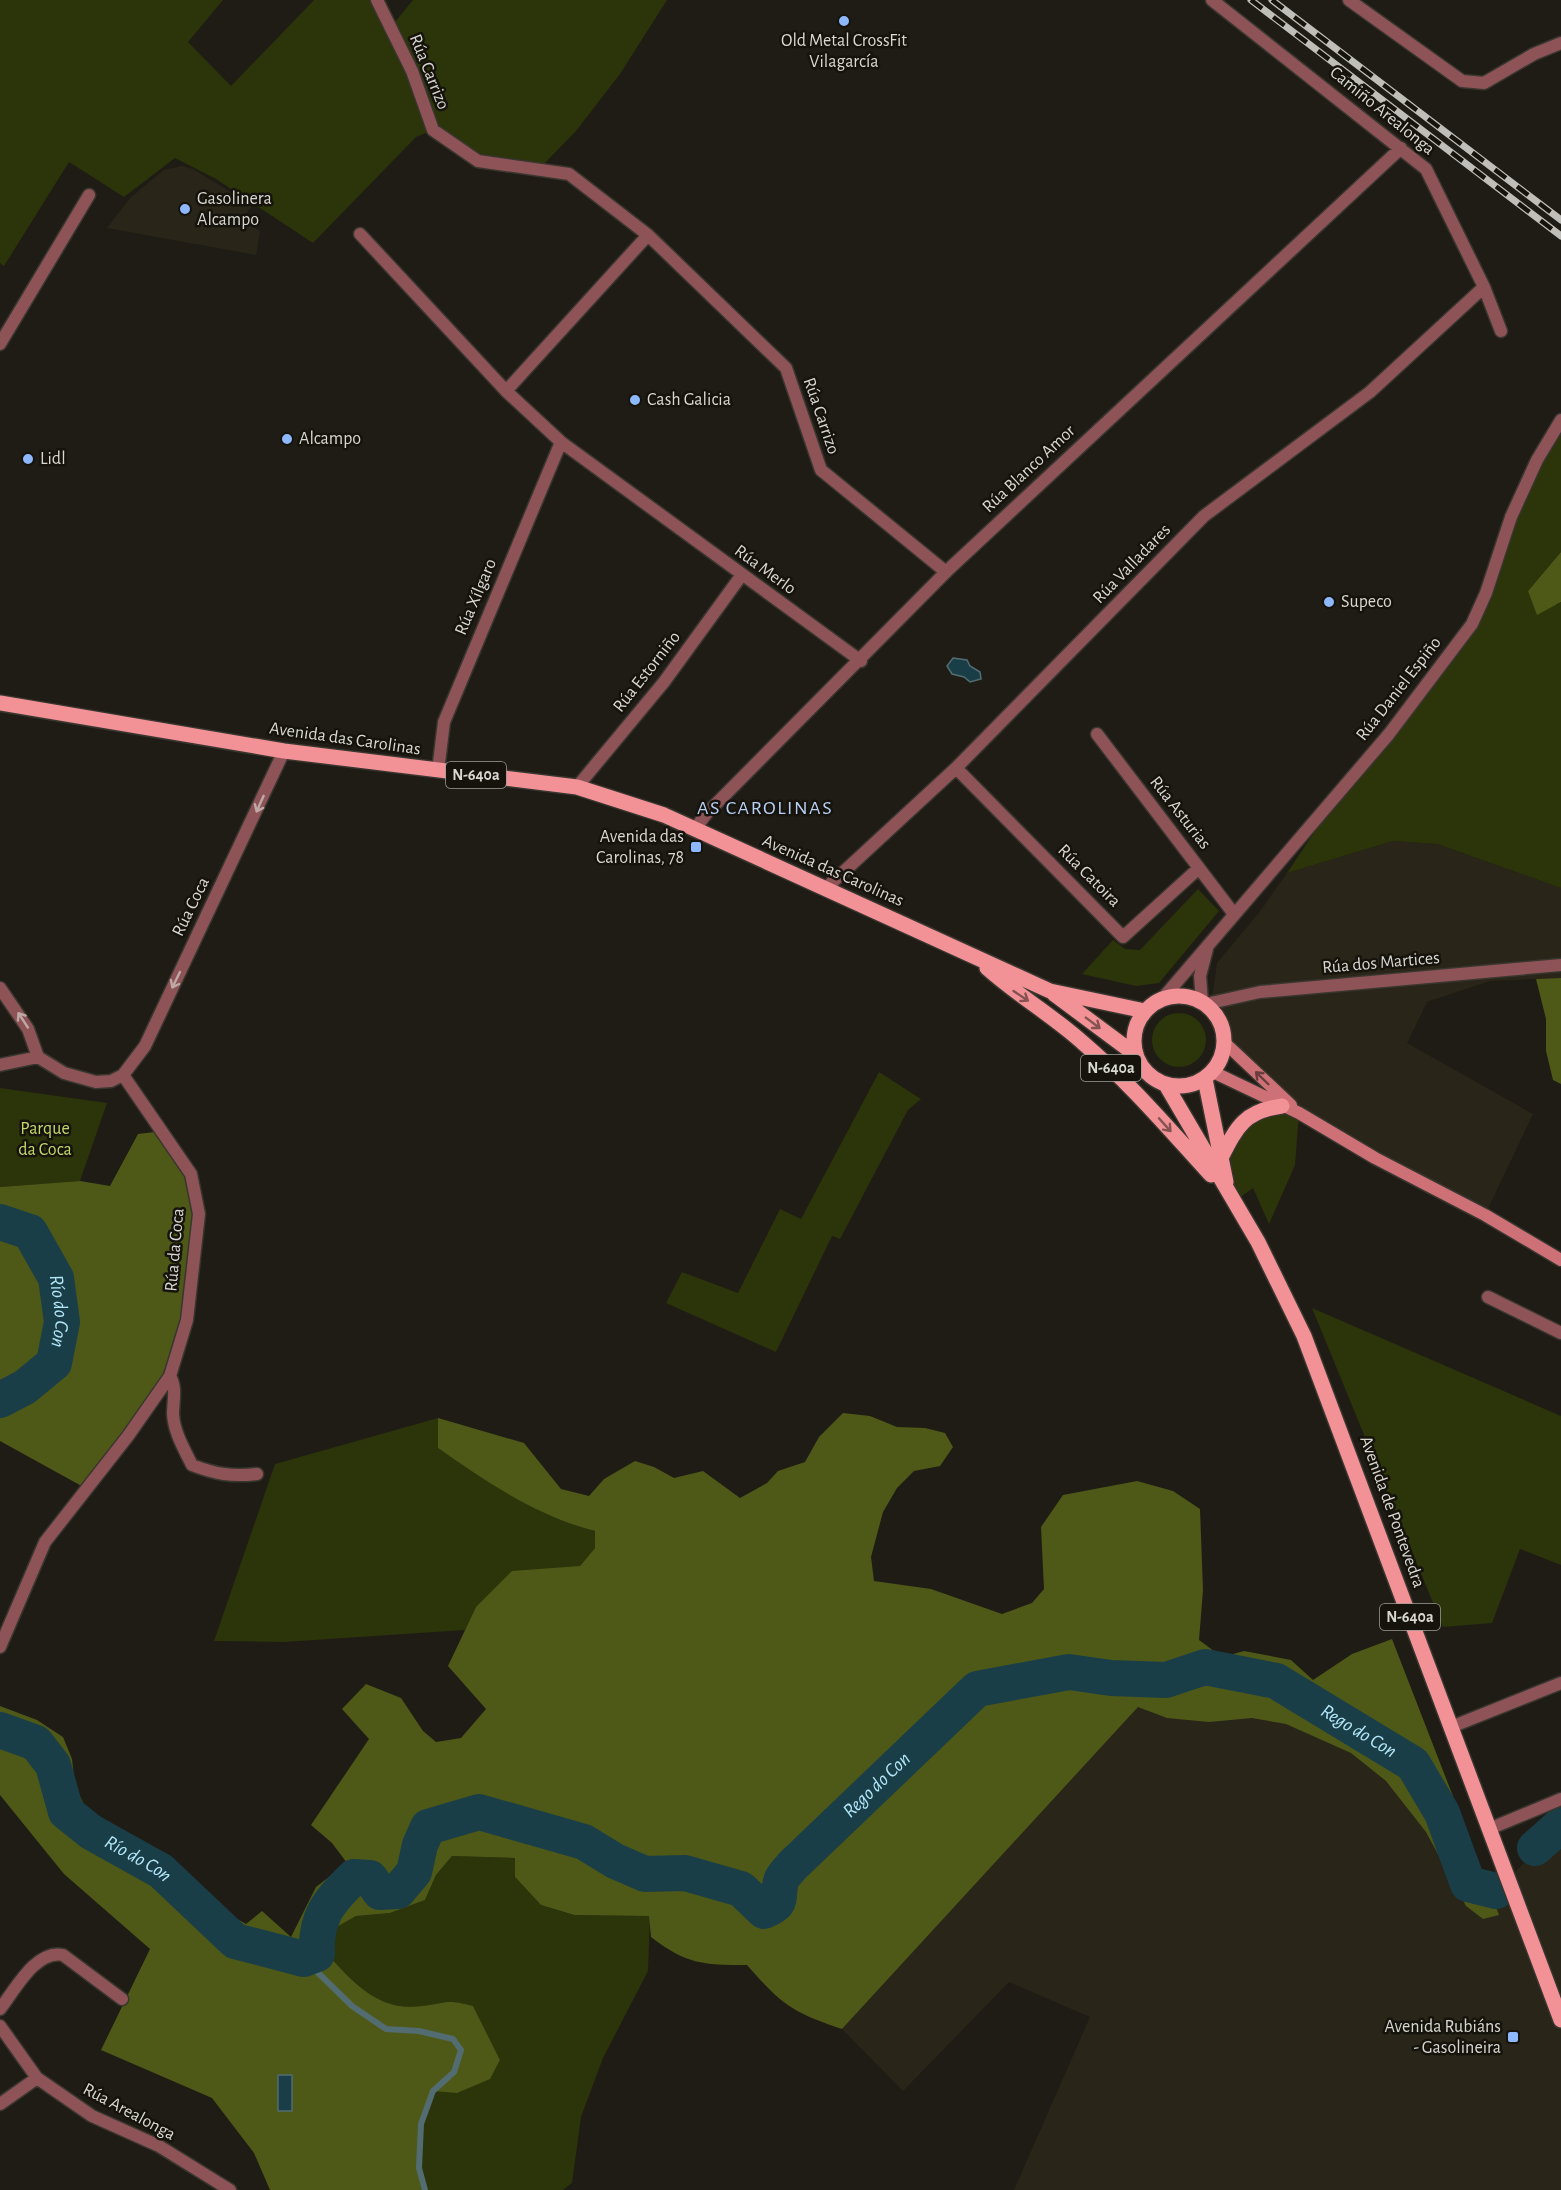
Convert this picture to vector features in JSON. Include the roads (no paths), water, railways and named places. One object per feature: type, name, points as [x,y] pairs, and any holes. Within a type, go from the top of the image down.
[{"type":"main road","name":"Avenida das Carolinas","points":[[0,703],[284,751],[577,787],[664,815],[976,958]]},
{"type":"main road","name":"N-640a","points":[[976,958],[1050,991],[1145,1011],[1137,1024],[1134,1039],[1136,1055],[1142,1068],[1153,1078],[1166,1085],[1180,1087],[1209,1076],[1229,1196]]},
{"type":"main road","name":"N-640a","points":[[976,958],[1008,987],[1081,1040],[1119,1074],[1229,1196]]},
{"type":"main road","name":"N-640a","points":[[1050,991],[1136,1055]]},
{"type":"main road","points":[[1145,1011],[1163,998],[1176,996],[1204,1003],[1221,1021],[1225,1043],[1222,1058],[1209,1076],[1299,1113],[1375,1158],[1485,1215],[1561,1260]]},
{"type":"main road","points":[[1225,1043],[1299,1113]]},
{"type":"main road","name":"N-640a","points":[[1166,1085],[1229,1196]]},
{"type":"main road","points":[[1221,1158],[1236,1127],[1263,1108],[1282,1106]]},
{"type":"main road","name":"Avenida de Pontevedra","points":[[1229,1196],[1274,1273],[1304,1336],[1561,2020]]},
{"type":"street","name":"Rúa Carrizo","points":[[377,0],[412,71],[433,130],[478,161],[569,174],[648,235],[786,368],[821,470],[946,572]]},
{"type":"street","name":"Camiño Arealonga","points":[[1212,0],[1426,169],[1484,287]]},
{"type":"street","points":[[1349,0],[1462,81],[1484,83],[1534,54],[1561,43]]},
{"type":"street","name":"Rúa Blanco Amor","points":[[694,830],[707,813],[861,661],[946,572],[1401,148]]},
{"type":"street","points":[[0,344],[89,195]]},
{"type":"street","points":[[360,234],[506,391],[561,442]]},
{"type":"street","points":[[506,391],[648,235]]},
{"type":"street","points":[[1484,287],[1501,331]]},
{"type":"street","name":"Rúa Valladares","points":[[825,889],[956,768],[1204,516],[1370,392],[1484,287]]},
{"type":"street","name":"Rúa Daniel Espiño","points":[[1163,998],[1389,734],[1472,624],[1486,593],[1511,517],[1537,460],[1561,420]]},
{"type":"street","name":"Rúa Merlo","points":[[561,442],[741,576],[861,661]]},
{"type":"street","name":"Rúa Xílgaro","points":[[438,771],[444,722],[561,442]]},
{"type":"street","name":"Rúa Estorniño","points":[[577,787],[664,682],[741,576]]},
{"type":"street","name":"Rúa Asturias","points":[[1096,734],[1234,914]]},
{"type":"street","name":"Rúa Coca","points":[[123,1075],[145,1046],[284,751]]},
{"type":"street","name":"Rúa Catoira","points":[[956,768],[1123,937],[1199,868]]},
{"type":"street","name":"Rúa Daniel Espiño","points":[[1204,1003],[1200,976],[1208,945]]},
{"type":"street","name":"Rúa dos Martices","points":[[1204,1003],[1260,992],[1561,965]]},
{"type":"street","points":[[0,988],[28,1029],[38,1057],[64,1073],[79,1079],[111,1081],[123,1075]]},
{"type":"street","points":[[0,1065],[38,1057]]},
{"type":"street","name":"Rúa da Coca","points":[[0,1647],[45,1542],[128,1436],[170,1376],[186,1320],[200,1214],[191,1174],[123,1075]]},
{"type":"street","points":[[1488,1297],[1561,1333]]},
{"type":"street","name":"Rúa da Coca","points":[[170,1376],[175,1395],[173,1415],[179,1440],[192,1465],[212,1473],[234,1477],[256,1474]]},
{"type":"street","points":[[1451,1727],[1561,1683]]},
{"type":"street","points":[[1489,1828],[1561,1799]]},
{"type":"street","points":[[0,2009],[42,1957],[54,1953],[63,1954],[122,2000]]},
{"type":"street","name":"Rúa Arealonga","points":[[0,2026],[37,2078],[92,2116],[159,2146],[230,2190]]},
{"type":"street","points":[[0,2104],[37,2078]]},
{"type":"water","points":[[953,658],[967,660],[970,666],[980,672],[981,679],[970,682],[964,677],[952,674],[947,666]]},
{"type":"water","points":[[278,2075],[292,2075],[292,2111],[278,2111]]},
{"type":"waterway","name":"Río do Con","points":[[0,1222],[30,1232],[56,1278],[62,1322],[54,1363],[25,1387],[0,1400]]},
{"type":"waterway","name":"Rego do Con","points":[[0,1730],[36,1743],[53,1765],[66,1812],[91,1832],[161,1871],[235,1941],[304,1959],[317,1954],[318,1930],[325,1911],[337,1894],[354,1877],[370,1878],[380,1892],[398,1891],[414,1872],[420,1845],[428,1827],[479,1812],[584,1842],[615,1861],[645,1874],[685,1873],[741,1889],[764,1911],[777,1903],[782,1879],[792,1866],[977,1689],[1069,1672],[1111,1678],[1166,1680],[1205,1667],[1276,1681],[1413,1764],[1442,1813],[1468,1884],[1496,1891]]},
{"type":"waterway","name":"Rego do Con","points":[[1535,1848],[1561,1825]]},
{"type":"waterway","points":[[304,1959],[352,2006],[386,2029],[419,2031],[453,2039],[461,2050],[454,2072],[433,2091],[421,2124],[419,2168],[425,2190]]},
{"type":"railway","points":[[1251,0],[1561,236]]},
{"type":"railway","points":[[1272,0],[1561,220]]},
{"type":"place","name":"Old Metal CrossFit Vilagarcía","points":[[844,21]]},
{"type":"place","name":"Gasolinera Alcampo","points":[[185,209]]},
{"type":"place","name":"Cash Galicia","points":[[635,400]]},
{"type":"place","name":"Alcampo","points":[[287,439]]},
{"type":"place","name":"Lidl","points":[[28,459]]},
{"type":"place","name":"Supeco","points":[[1329,602]]},
{"type":"place","name":"Avenida das Carolinas, 78","points":[[696,847]]},
{"type":"place","name":"Avenida Rubiáns - Gasolineira","points":[[1513,2037]]},
{"type":"district","name":"AS CAROLINAS","points":[[765,808]]},
{"type":"park label","name":"Parque da Coca","points":[[45,1139]]}]
